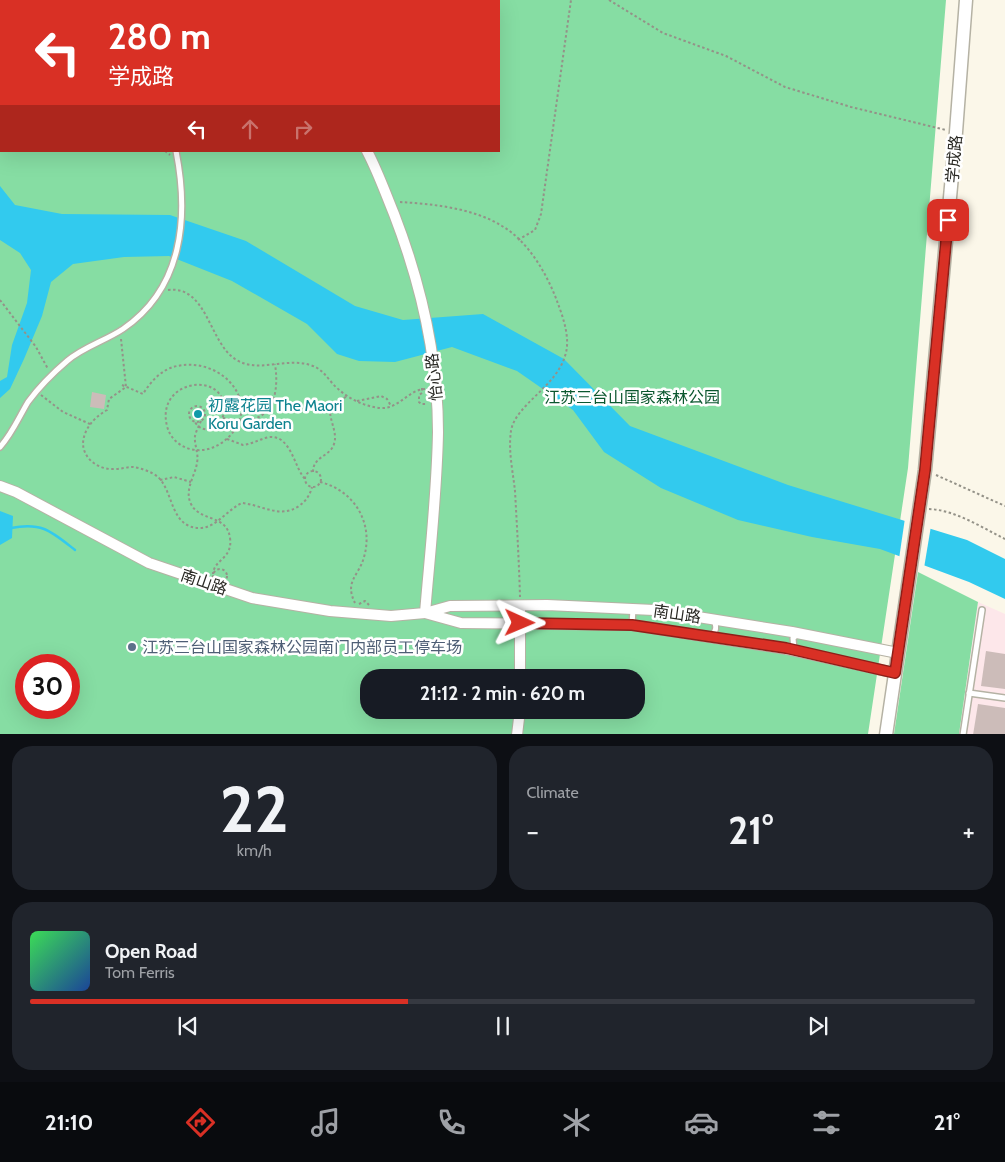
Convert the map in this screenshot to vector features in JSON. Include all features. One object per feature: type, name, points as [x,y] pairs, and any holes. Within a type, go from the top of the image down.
[{"type":"street","name":"学成路","points":[[886,734],[925,470],[956,132],[966,0]]},
{"type":"street","name":"怡心路","points":[[368,152],[377,171],[407,249],[424,304],[434,363],[438,430],[437,463],[425,613]]},
{"type":"street","name":"南山路","points":[[0,486],[16,492],[149,563],[252,598],[330,611],[391,616],[425,613],[450,606],[520,607],[547,605],[654,610],[798,633],[898,653]]},
{"type":"street","points":[[520,607],[520,669]]},
{"type":"street","name":"南山路","points":[[425,613],[461,623],[632,625],[794,650],[895,673]]},
{"type":"street","points":[[517,734],[519,719]]},
{"type":"lane","points":[[0,447],[37,390],[52,375],[68,360],[121,330],[134,320],[160,291],[168,275],[178,242],[183,198],[176,152]]},
{"type":"lane","points":[[632,625],[633,609]]},
{"type":"lane","points":[[963,734],[982,610]]},
{"type":"lane","points":[[711,636],[715,632],[716,625],[714,619]]},
{"type":"lane","points":[[794,650],[794,638],[798,633]]},
{"type":"lane","points":[[969,693],[1005,698]]},
{"type":"path","points":[[518,240],[535,230],[541,214],[571,0]]},
{"type":"path","points":[[609,0],[664,33],[726,56],[785,87],[851,107],[956,132]]},
{"type":"path","points":[[389,201],[422,203],[486,218],[503,226],[537,260],[547,276],[560,307],[567,347],[560,369],[535,398],[524,407],[511,429],[510,452],[518,529],[520,607]]},
{"type":"path","points":[[160,291],[180,290],[193,298],[209,320],[218,342],[225,351],[238,361],[255,366],[275,363],[301,363],[319,368],[348,396],[357,401],[383,408],[391,406],[416,390],[428,388],[431,392]]},
{"type":"path","points":[[0,300],[36,347],[52,375]]},
{"type":"path","points":[[121,330],[126,387]]},
{"type":"path","points":[[223,418],[238,422],[256,418],[270,408],[276,394],[275,363]]},
{"type":"path","points":[[122,385],[143,394],[153,380],[167,369],[188,364],[209,367],[226,377],[233,386],[240,402],[238,422],[227,438],[212,448],[198,450],[180,445],[170,434],[166,418],[170,401],[175,394],[190,385],[205,385],[212,389],[222,400],[224,407],[223,418],[216,427],[210,430],[199,426],[190,416],[189,411],[198,405],[203,407],[206,412],[205,418],[201,421],[199,426],[195,437],[198,450],[197,466],[189,494],[195,508],[203,515],[218,520],[228,530],[230,546],[226,556],[214,567],[213,574],[214,581],[219,583],[223,582],[227,577],[226,572],[220,568],[215,570],[213,574]]},
{"type":"path","points":[[126,387],[109,399],[107,410],[96,417],[85,432],[83,446],[88,458],[94,464],[113,470],[133,467],[158,477],[176,515],[187,524],[200,528],[218,520],[242,503],[273,511],[292,510],[306,500],[312,487],[317,486],[320,482]]},
{"type":"path","points":[[422,388],[419,402],[423,405],[432,402]]},
{"type":"path","points":[[37,390],[56,408],[90,424]]},
{"type":"path","points":[[306,480],[308,474],[313,472],[316,461],[331,451],[335,442],[330,408],[348,396]]},
{"type":"path","points":[[357,401],[381,396],[387,399],[391,406]]},
{"type":"path","points":[[195,422],[201,421]]},
{"type":"path","points":[[227,438],[243,445],[268,438],[279,440],[288,447],[301,476],[312,487]]},
{"type":"path","points":[[925,470],[1005,506]]},
{"type":"path","points":[[313,472],[319,475],[320,482]]},
{"type":"path","points":[[160,480],[174,478],[191,482]]},
{"type":"path","points":[[320,482],[334,486],[350,498],[364,520],[366,550],[350,590],[356,605]]},
{"type":"path","points":[[918,514],[940,510],[955,515],[1005,539]]},
{"type":"shaded area","points":[[978,602],[1005,614],[1005,734],[959,734]]},
{"type":"green space","name":"江苏三台山国家森林公园","points":[[500,0],[946,0],[908,468],[868,734],[0,734],[0,152],[500,152]]},
{"type":"green space","points":[[918,572],[978,602],[959,734],[894,734]]},
{"type":"water","points":[[0,186],[15,205],[62,214],[170,215],[246,241],[355,306],[403,320],[483,314],[564,359],[630,426],[788,485],[967,540],[1005,559],[1005,599],[969,582],[880,549],[812,537],[738,520],[661,488],[604,452],[573,410],[517,371],[452,347],[395,362],[359,361],[337,354],[307,324],[232,281],[169,256],[124,257],[73,264],[51,282],[42,316],[24,359],[10,389],[0,398],[0,381],[7,377],[12,345],[27,303],[31,270],[20,253],[0,240]]},
{"type":"water","points":[[0,511],[13,516],[12,538],[0,545]]},
{"type":"pier","points":[[905,518],[931,526],[924,568],[899,559]]},
{"type":"building","points":[[92,392],[106,395],[104,409],[90,407]]},
{"type":"building","points":[[986,651],[1005,654],[1005,689],[981,686]]},
{"type":"building","points":[[978,704],[1005,708],[1005,734],[973,734]]},
{"type":"waterway","points":[[11,528],[22,526],[39,527],[52,533],[75,550]]},
{"type":"place","name":"初露花园 The Maori Koru Garden","points":[[198,414]]},
{"type":"place","name":"江苏三台山国家森林公园南门内部员工停车场","points":[[132,647]]},
{"type":"route","points":[[520,623],[632,625],[786,648],[895,673],[925,470],[948,220]]}]
